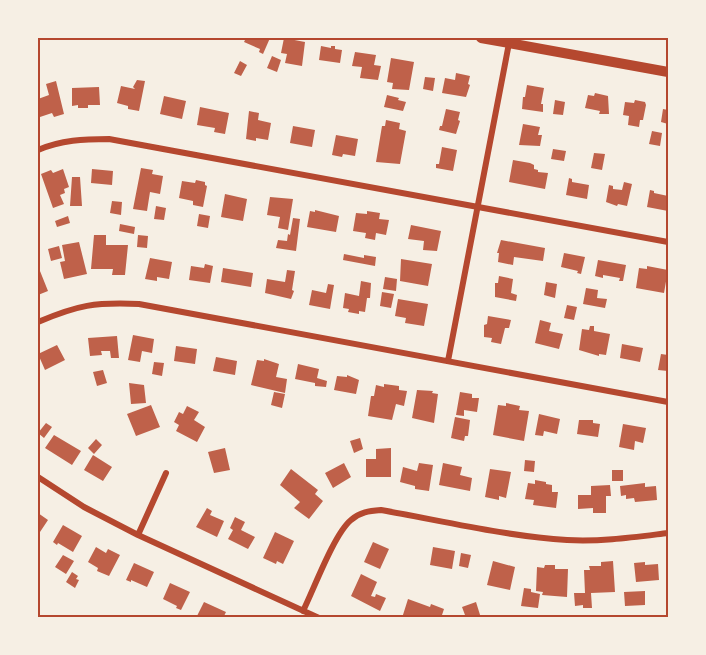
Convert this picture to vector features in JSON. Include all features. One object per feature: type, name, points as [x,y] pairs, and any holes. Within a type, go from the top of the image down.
[{"type":"street","points":[[481,38],[509,40],[669,72]]},
{"type":"street","points":[[448,361],[509,40]]},
{"type":"street","points":[[38,150],[67,141],[109,139],[669,242]]},
{"type":"street","points":[[38,322],[68,309],[91,304],[139,304],[669,402]]},
{"type":"street","points":[[138,535],[166,473]]},
{"type":"street","points":[[38,477],[84,507],[138,535],[319,618]]},
{"type":"street","points":[[303,611],[339,535],[352,519],[367,511],[381,510],[493,530],[569,540],[602,540],[669,533]]},
{"type":"building","points":[[246,38],[270,38],[263,54],[259,52],[260,49],[244,42]]},
{"type":"building","points":[[284,38],[305,42],[302,66],[285,63],[287,54],[281,53]]},
{"type":"building","points":[[321,46],[331,48],[335,46],[335,49],[342,50],[340,63],[319,60]]},
{"type":"building","points":[[355,52],[376,55],[374,65],[381,66],[378,80],[360,78],[362,67],[352,66]]},
{"type":"building","points":[[272,56],[281,60],[277,72],[267,68]]},
{"type":"building","points":[[391,58],[414,62],[409,90],[392,89],[393,83],[387,82]]},
{"type":"building","points":[[240,61],[247,65],[241,76],[234,73]]},
{"type":"building","points":[[456,73],[470,76],[466,97],[442,93],[445,78],[455,80]]},
{"type":"building","points":[[425,77],[435,78],[433,91],[423,89]]},
{"type":"building","points":[[137,80],[145,81],[139,111],[128,109],[128,106],[117,103],[121,86],[135,89],[133,87]]},
{"type":"building","points":[[56,81],[64,114],[54,117],[52,113],[40,117],[38,99],[49,95],[46,84]]},
{"type":"building","points":[[527,85],[544,88],[541,104],[543,104],[543,112],[522,109]]},
{"type":"building","points":[[99,87],[100,105],[88,105],[88,108],[72,106],[72,88]]},
{"type":"building","points":[[595,93],[608,96],[609,114],[599,114],[600,111],[585,108],[588,95],[594,96]]},
{"type":"building","points":[[387,95],[406,102],[403,111],[384,107]]},
{"type":"building","points":[[164,96],[186,101],[182,119],[160,114]]},
{"type":"building","points":[[555,100],[565,102],[563,115],[553,114]]},
{"type":"building","points":[[635,100],[645,102],[646,105],[639,127],[628,125],[629,116],[623,115],[625,102],[634,103]]},
{"type":"building","points":[[200,107],[229,113],[225,134],[214,132],[215,128],[197,125]]},
{"type":"building","points":[[446,109],[460,112],[456,134],[439,130]]},
{"type":"building","points":[[663,109],[668,110],[668,124],[661,122]]},
{"type":"building","points":[[249,111],[259,113],[258,120],[271,123],[268,140],[246,139]]},
{"type":"building","points":[[386,120],[400,123],[399,129],[406,131],[400,164],[376,162],[382,126],[385,126]]},
{"type":"building","points":[[523,124],[540,127],[538,135],[542,135],[540,146],[519,145]]},
{"type":"building","points":[[293,126],[315,130],[312,147],[290,143]]},
{"type":"building","points":[[652,131],[662,133],[660,146],[649,144]]},
{"type":"building","points":[[336,135],[358,139],[355,156],[332,155]]},
{"type":"building","points":[[442,147],[457,150],[453,171],[436,168]]},
{"type":"building","points":[[553,149],[566,151],[564,161],[551,159]]},
{"type":"building","points":[[594,153],[605,154],[602,170],[591,168]]},
{"type":"building","points":[[513,160],[530,163],[538,172],[548,173],[545,189],[509,182]]},
{"type":"building","points":[[141,168],[153,170],[152,174],[163,176],[160,194],[150,192],[147,211],[133,209]]},
{"type":"building","points":[[63,169],[69,187],[64,189],[65,193],[60,195],[64,204],[53,208],[41,174]]},
{"type":"building","points":[[92,169],[113,171],[112,185],[91,183]]},
{"type":"building","points":[[72,177],[80,177],[82,206],[70,206]]},
{"type":"building","points":[[569,178],[572,182],[589,185],[587,199],[566,195]]},
{"type":"building","points":[[196,180],[205,182],[207,186],[203,207],[193,205],[193,201],[179,198],[182,181],[195,183]]},
{"type":"building","points":[[624,182],[632,184],[627,206],[618,204],[617,206],[606,202],[609,185],[613,186],[613,189],[622,190]]},
{"type":"building","points":[[650,190],[668,196],[668,211],[647,207]]},
{"type":"building","points":[[225,194],[247,199],[243,221],[221,217]]},
{"type":"building","points":[[270,197],[293,199],[288,230],[278,228],[280,217],[267,215]]},
{"type":"building","points":[[112,201],[122,202],[121,215],[110,213]]},
{"type":"building","points":[[156,206],[166,208],[164,220],[154,219]]},
{"type":"building","points":[[315,210],[339,216],[336,232],[307,227],[310,211],[315,212]]},
{"type":"building","points":[[367,211],[380,213],[379,219],[389,220],[386,235],[376,233],[375,240],[365,238],[366,233],[353,231],[356,213],[367,214]]},
{"type":"building","points":[[199,214],[210,216],[208,228],[197,226]]},
{"type":"building","points":[[68,216],[70,223],[57,227],[55,221]]},
{"type":"building","points":[[293,218],[300,219],[296,251],[276,248],[278,240],[287,241]]},
{"type":"building","points":[[120,224],[135,227],[134,234],[119,231]]},
{"type":"building","points":[[411,225],[441,231],[437,251],[423,250],[424,241],[408,239]]},
{"type":"building","points":[[94,235],[106,235],[106,245],[128,245],[125,275],[112,275],[113,269],[91,269]]},
{"type":"building","points":[[138,235],[148,236],[147,248],[137,247]]},
{"type":"building","points":[[501,240],[545,248],[543,261],[514,257],[513,265],[498,262],[499,253],[497,253]]},
{"type":"building","points":[[79,242],[87,274],[64,279],[60,262],[65,261],[62,245]]},
{"type":"building","points":[[59,246],[62,258],[51,261],[48,249]]},
{"type":"building","points":[[564,253],[585,257],[581,274],[577,273],[578,271],[561,267]]},
{"type":"building","points":[[344,254],[364,258],[364,255],[376,257],[375,266],[343,260]]},
{"type":"building","points":[[150,258],[172,262],[169,279],[157,277],[157,281],[145,279]]},
{"type":"building","points":[[401,259],[432,264],[428,286],[400,281]]},
{"type":"building","points":[[598,260],[626,265],[623,281],[619,281],[620,278],[595,276]]},
{"type":"building","points":[[205,264],[213,266],[210,283],[189,280],[191,266],[204,268]]},
{"type":"building","points":[[38,266],[48,291],[38,295]]},
{"type":"building","points":[[647,266],[668,270],[664,293],[636,288],[639,268],[647,269]]},
{"type":"building","points":[[223,268],[253,273],[251,287],[221,282]]},
{"type":"building","points":[[287,270],[295,271],[292,290],[294,291],[291,299],[265,293],[267,279],[285,282]]},
{"type":"building","points":[[499,276],[513,279],[511,293],[517,295],[516,301],[495,297],[495,283],[498,283]]},
{"type":"building","points":[[385,277],[397,279],[396,291],[383,289]]},
{"type":"building","points":[[361,281],[371,283],[370,298],[367,298],[365,312],[359,311],[359,314],[348,312],[349,309],[343,308],[345,293],[359,296]]},
{"type":"building","points":[[546,282],[557,284],[555,298],[544,295]]},
{"type":"building","points":[[328,284],[334,285],[330,309],[309,305],[312,290],[326,293]]},
{"type":"building","points":[[586,288],[598,290],[597,298],[607,299],[605,308],[583,304]]},
{"type":"building","points":[[382,292],[394,294],[391,308],[380,306]]},
{"type":"building","points":[[398,299],[428,304],[424,326],[405,323],[406,318],[395,316]]},
{"type":"building","points":[[567,305],[577,307],[574,320],[564,318]]},
{"type":"building","points":[[488,316],[511,320],[509,328],[505,328],[501,344],[491,342],[492,338],[484,337],[484,325],[487,324]]},
{"type":"building","points":[[540,320],[551,323],[549,331],[563,334],[559,349],[535,343]]},
{"type":"building","points":[[590,326],[594,326],[594,331],[610,334],[606,355],[599,354],[599,356],[579,350],[582,329],[589,330]]},
{"type":"building","points":[[133,335],[154,339],[152,353],[142,351],[140,362],[128,360]]},
{"type":"building","points":[[117,336],[119,358],[111,358],[110,351],[101,351],[102,355],[90,356],[88,338]]},
{"type":"building","points":[[622,344],[643,348],[640,362],[620,358]]},
{"type":"building","points":[[57,345],[65,360],[45,370],[38,354]]},
{"type":"building","points":[[176,346],[197,349],[195,364],[174,361]]},
{"type":"building","points":[[661,354],[668,355],[668,371],[658,370]]},
{"type":"building","points":[[216,357],[237,361],[235,375],[213,371]]},
{"type":"building","points":[[264,359],[279,364],[276,377],[287,379],[285,393],[251,385],[257,360],[264,361]]},
{"type":"building","points":[[154,362],[164,363],[162,376],[152,374]]},
{"type":"building","points":[[298,364],[319,369],[317,378],[327,381],[326,387],[295,379]]},
{"type":"building","points":[[103,370],[107,383],[97,386],[93,372]]},
{"type":"building","points":[[347,375],[359,380],[356,394],[334,390],[337,376],[347,377]]},
{"type":"building","points":[[129,383],[144,385],[146,403],[131,404]]},
{"type":"building","points":[[384,384],[399,386],[399,390],[407,391],[404,406],[396,404],[392,420],[368,416],[371,396],[374,396],[376,385],[384,387]]},
{"type":"building","points":[[417,390],[433,391],[432,393],[438,394],[434,423],[412,418]]},
{"type":"building","points":[[274,392],[285,394],[282,408],[271,405]]},
{"type":"building","points":[[460,392],[472,394],[472,398],[479,398],[477,412],[464,410],[464,416],[456,415]]},
{"type":"building","points":[[506,403],[520,406],[519,410],[529,411],[524,441],[493,435],[498,405],[506,406]]},
{"type":"building","points":[[151,405],[160,427],[136,436],[127,414]]},
{"type":"building","points":[[187,406],[199,412],[194,420],[205,427],[197,442],[176,431],[179,425],[174,422],[179,412],[183,414]]},
{"type":"building","points":[[539,414],[560,419],[557,434],[544,431],[543,436],[535,435]]},
{"type":"building","points":[[455,417],[470,420],[468,436],[465,436],[464,441],[451,438]]},
{"type":"building","points":[[579,420],[593,420],[593,423],[600,424],[598,437],[577,434]]},
{"type":"building","points":[[46,423],[52,427],[44,438],[38,433]]},
{"type":"building","points":[[623,424],[646,428],[643,443],[635,441],[634,450],[619,447]]},
{"type":"building","points":[[54,435],[81,451],[72,465],[45,448]]},
{"type":"building","points":[[360,438],[363,449],[354,453],[350,441]]},
{"type":"building","points":[[96,439],[102,445],[94,454],[88,448]]},
{"type":"building","points":[[225,448],[230,470],[214,473],[208,452]]},
{"type":"building","points":[[391,448],[391,477],[366,477],[366,459],[376,459],[376,449]]},
{"type":"building","points":[[93,455],[112,467],[103,481],[84,470]]},
{"type":"building","points":[[525,460],[535,461],[534,472],[524,471]]},
{"type":"building","points":[[344,463],[351,477],[333,488],[325,473]]},
{"type":"building","points":[[419,463],[433,465],[429,491],[415,489],[415,486],[400,482],[403,467],[417,471]]},
{"type":"building","points":[[443,463],[462,467],[460,475],[472,478],[470,491],[439,485]]},
{"type":"building","points":[[291,469],[318,490],[315,494],[323,501],[309,519],[294,508],[300,502],[280,485]]},
{"type":"building","points":[[490,469],[511,472],[506,498],[499,496],[499,500],[485,497]]},
{"type":"building","points":[[612,470],[623,470],[623,481],[612,481]]},
{"type":"building","points":[[535,480],[552,485],[552,492],[558,492],[556,508],[533,505],[534,500],[525,499],[528,483],[535,484]]},
{"type":"building","points":[[645,483],[645,487],[656,486],[657,500],[635,502],[634,498],[626,499],[626,495],[621,496],[620,486]]},
{"type":"building","points":[[610,485],[611,496],[606,496],[606,513],[593,513],[593,508],[578,509],[578,495],[591,495],[591,486]]},
{"type":"building","points":[[207,508],[212,511],[210,515],[224,521],[217,537],[196,527]]},
{"type":"building","points":[[38,513],[48,520],[38,535]]},
{"type":"building","points":[[235,517],[245,522],[241,530],[255,537],[248,549],[228,539],[233,530],[230,528]]},
{"type":"building","points":[[63,525],[82,536],[73,552],[53,542]]},
{"type":"building","points":[[275,532],[294,541],[283,564],[277,561],[276,564],[263,558]]},
{"type":"building","points":[[373,542],[389,549],[380,569],[364,562]]},
{"type":"building","points":[[96,547],[106,553],[108,549],[120,555],[109,576],[97,571],[98,568],[88,562]]},
{"type":"building","points":[[433,547],[455,551],[452,569],[430,565]]},
{"type":"building","points":[[461,553],[471,555],[468,568],[459,566]]},
{"type":"building","points":[[63,555],[74,561],[66,574],[55,567]]},
{"type":"building","points":[[493,561],[515,567],[510,590],[487,585]]},
{"type":"building","points":[[613,561],[615,592],[591,593],[592,608],[583,608],[583,605],[575,606],[574,593],[585,593],[584,570],[590,570],[589,566],[601,566],[601,562]]},
{"type":"building","points":[[645,562],[645,565],[658,564],[659,580],[636,582],[634,563]]},
{"type":"building","points":[[134,563],[154,572],[147,587],[126,580]]},
{"type":"building","points":[[545,565],[555,565],[555,569],[568,569],[567,597],[542,595],[543,592],[536,591],[537,567],[544,568]]},
{"type":"building","points":[[72,572],[78,576],[76,579],[79,580],[75,588],[66,582]]},
{"type":"building","points":[[361,574],[377,582],[371,596],[375,597],[376,594],[386,598],[380,611],[351,596]]},
{"type":"building","points":[[170,583],[190,592],[181,610],[163,599]]},
{"type":"building","points":[[524,588],[540,594],[538,608],[521,606]]},
{"type":"building","points":[[645,591],[645,605],[625,606],[624,592]]},
{"type":"building","points":[[408,599],[430,607],[431,604],[444,609],[441,618],[402,618]]},
{"type":"building","points":[[204,602],[226,612],[223,618],[196,618]]},
{"type":"building","points":[[476,602],[481,618],[458,618],[465,615],[462,607]]}]
